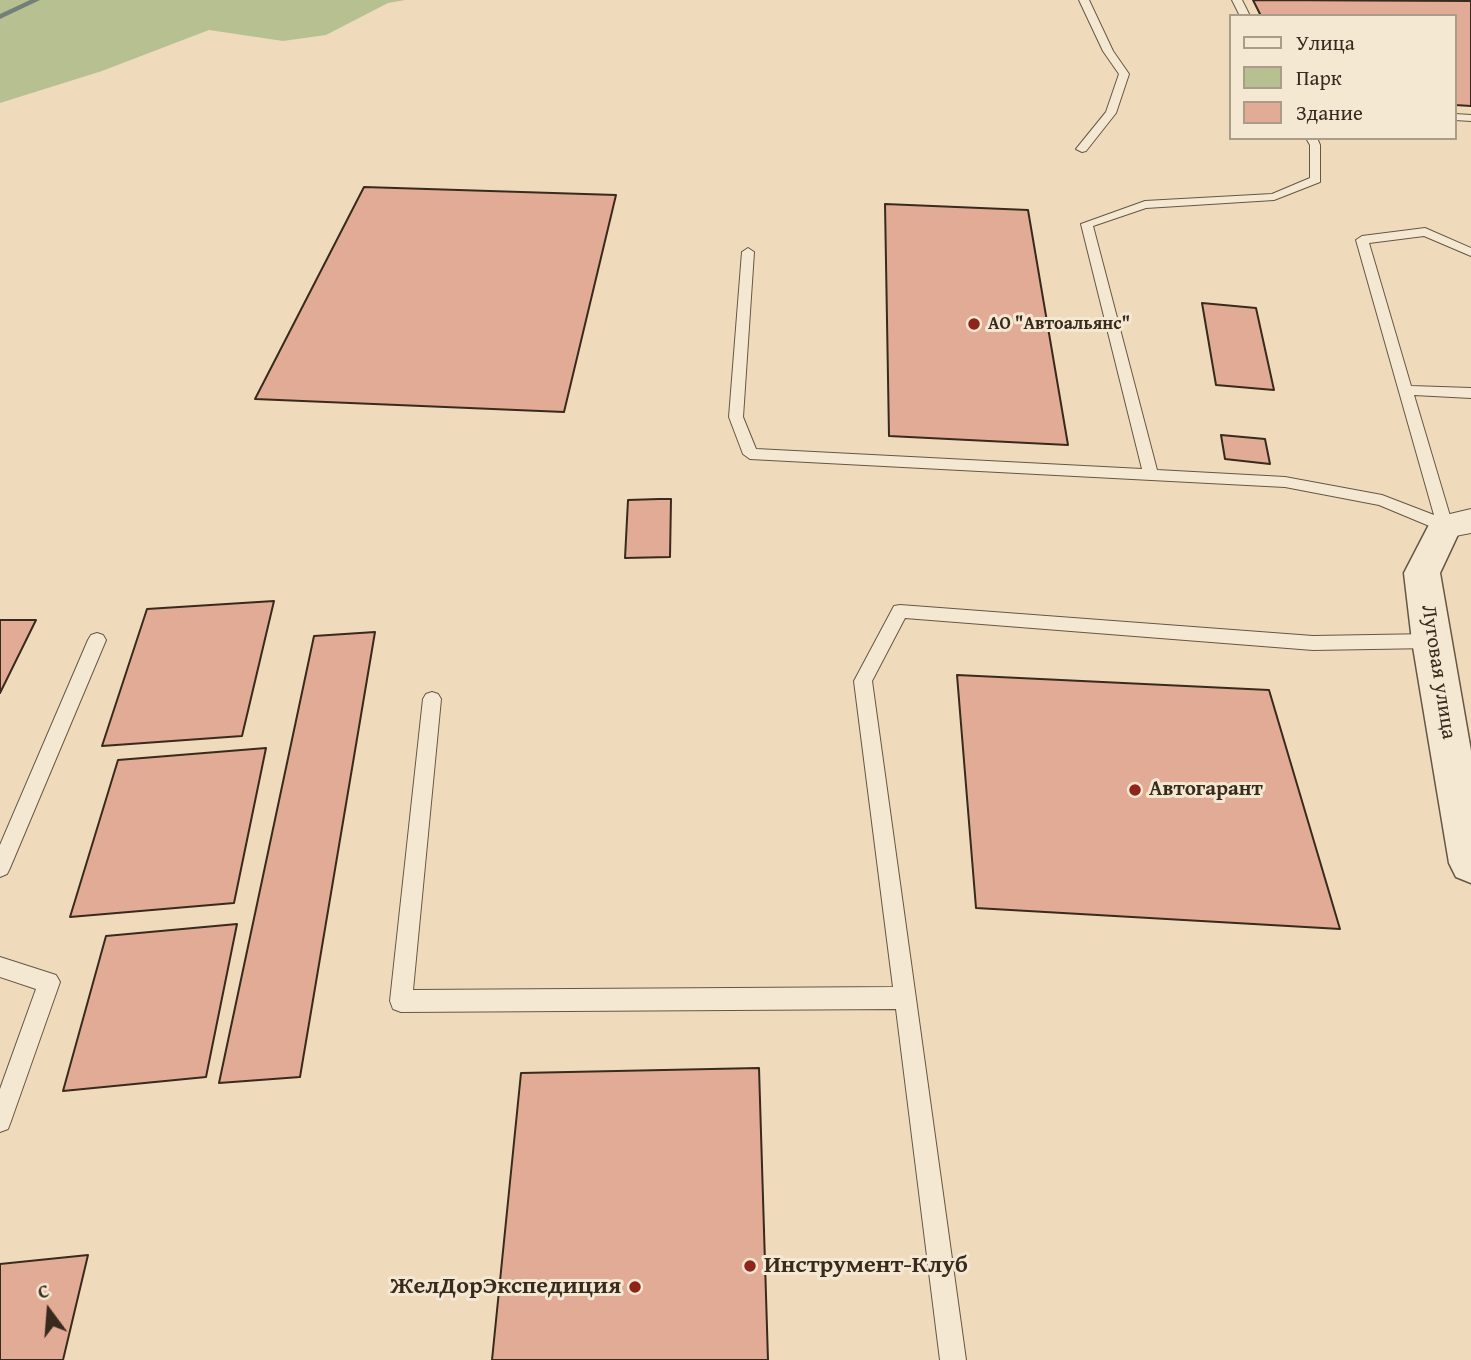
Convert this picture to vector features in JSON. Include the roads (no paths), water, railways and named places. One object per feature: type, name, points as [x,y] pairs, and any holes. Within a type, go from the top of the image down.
[{"type":"street","name":"Луговая улица","points":[[1458,524],[1422,573],[1431,641],[1471,863]]},
{"type":"lane","points":[[1082,149],[1111,113],[1124,74],[1108,51],[1084,0]]},
{"type":"lane","points":[[1151,475],[1087,224],[1145,205],[1275,197],[1316,180],[1315,145],[1312,140]]},
{"type":"lane","points":[[1458,524],[1405,390],[1362,240],[1425,232],[1471,252]]},
{"type":"lane","points":[[748,252],[736,417],[750,454],[1297,484],[1382,500],[1458,524]]},
{"type":"lane","points":[[1405,390],[1471,393]]},
{"type":"lane","points":[[953,1360],[863,681],[900,611],[1313,643],[1431,641]]},
{"type":"lane","points":[[0,868],[97,640]]},
{"type":"lane","points":[[432,699],[401,1001],[905,998]]},
{"type":"lane","points":[[0,967],[49,982],[0,1121]]},
{"type":"waterway","points":[[0,17],[36,0]]},
{"type":"place","name":"АО \"Автоальянс\"","points":[[974,324]]},
{"type":"place","name":"Автогарант","points":[[1135,790]]},
{"type":"place","name":"Инструмент-Клуб","points":[[750,1266]]},
{"type":"place","name":"ЖелДорЭкспедиция","points":[[635,1287]]}]
